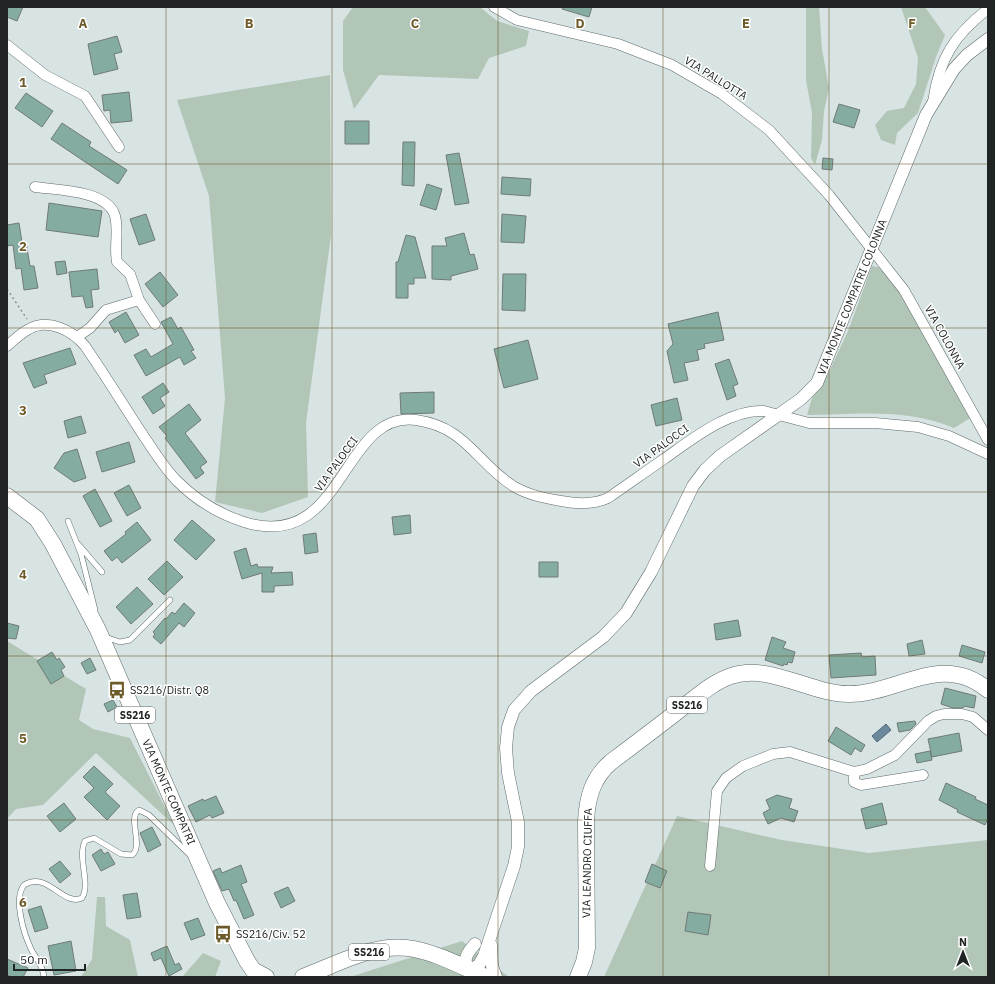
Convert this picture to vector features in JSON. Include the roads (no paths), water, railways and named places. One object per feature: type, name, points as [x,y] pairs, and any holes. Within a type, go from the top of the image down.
[{"type":"main road","name":"VIA MONTE COMPATRI","points":[[7,496],[33,515],[44,528],[98,631],[200,865],[240,950],[251,968],[266,977]]},
{"type":"main road","name":"VIA LEANDRO CIUFFA","points":[[578,977],[584,962],[587,948],[586,822],[593,784],[601,772],[611,762],[709,688],[727,678],[749,673],[774,677],[827,692],[851,694],[871,691],[928,674],[944,673],[968,677],[988,690]]},
{"type":"main road","name":"SS216","points":[[303,977],[360,955],[382,949],[409,948],[438,957],[486,977]]},
{"type":"street","name":"VIA PALLOTTA","points":[[494,7],[517,20],[579,34],[646,53],[685,71],[722,94],[750,114],[789,150],[840,208],[872,251]]},
{"type":"street","points":[[933,103],[938,73],[949,49],[967,26],[988,9]]},
{"type":"street","name":"VIA MONTE COMPATRI COLONNA","points":[[499,908],[487,929],[466,957],[466,964],[469,970],[477,967],[481,962],[493,932],[499,908],[514,866],[519,842],[517,815],[510,782],[506,748],[508,727],[514,710],[531,691],[603,637],[621,620],[641,591],[698,478],[720,456],[806,395],[819,380],[872,251],[913,144],[933,103],[958,64],[988,40]]},
{"type":"street","points":[[7,45],[45,75],[85,96],[119,146]]},
{"type":"street","points":[[35,187],[83,194],[96,198],[109,206],[115,216],[117,262],[130,274],[139,300],[155,324]]},
{"type":"street","name":"VIA COLONNA","points":[[872,251],[911,301],[988,440]]},
{"type":"street","points":[[77,338],[90,328],[106,310],[139,300]]},
{"type":"street","name":"VIA PALOCCI","points":[[7,346],[33,327],[52,326],[66,330],[77,338],[88,350],[164,466],[179,483],[195,497],[220,513],[246,523],[264,526],[278,527],[291,524],[312,512],[330,493],[367,441],[383,428],[401,421],[424,422],[454,433],[471,446],[504,479],[520,490],[544,498],[585,504],[608,498],[698,434],[715,424],[758,410],[809,423],[884,423],[918,427],[949,436],[988,454]]},
{"type":"street","points":[[710,866],[716,794],[723,780],[736,770],[762,758],[790,752],[854,772],[872,767],[890,758],[907,744],[925,722],[936,716],[953,714],[970,716],[979,721],[988,730]]},
{"type":"street","points":[[854,772],[854,782],[861,785],[923,775]]},
{"type":"street","name":"VIA MONTE COMPATRI COLONNA","points":[[493,932],[491,959],[496,977]]},
{"type":"street","name":"VIA MONTE COMPATRI COLONNA","points":[[438,957],[458,956],[475,944]]},
{"type":"lane","points":[[68,521],[76,541],[92,593],[98,631],[120,642],[130,640],[170,600]]},
{"type":"lane","points":[[76,541],[102,572]]},
{"type":"lane","points":[[44,977],[42,967],[31,949],[22,925],[19,904],[20,890],[26,883],[38,881],[48,884],[68,897],[77,899],[82,898],[85,887],[82,849],[86,839],[98,840],[121,854],[132,855],[136,848],[136,813],[137,811],[142,810],[200,865]]},
{"type":"water","points":[[886,724],[891,730],[877,742],[872,736]]},
{"type":"place","name":"SS216/Distr. Q8","points":[[117,690]]},
{"type":"place","name":"SS216/Civ. 52","points":[[223,934]]}]
